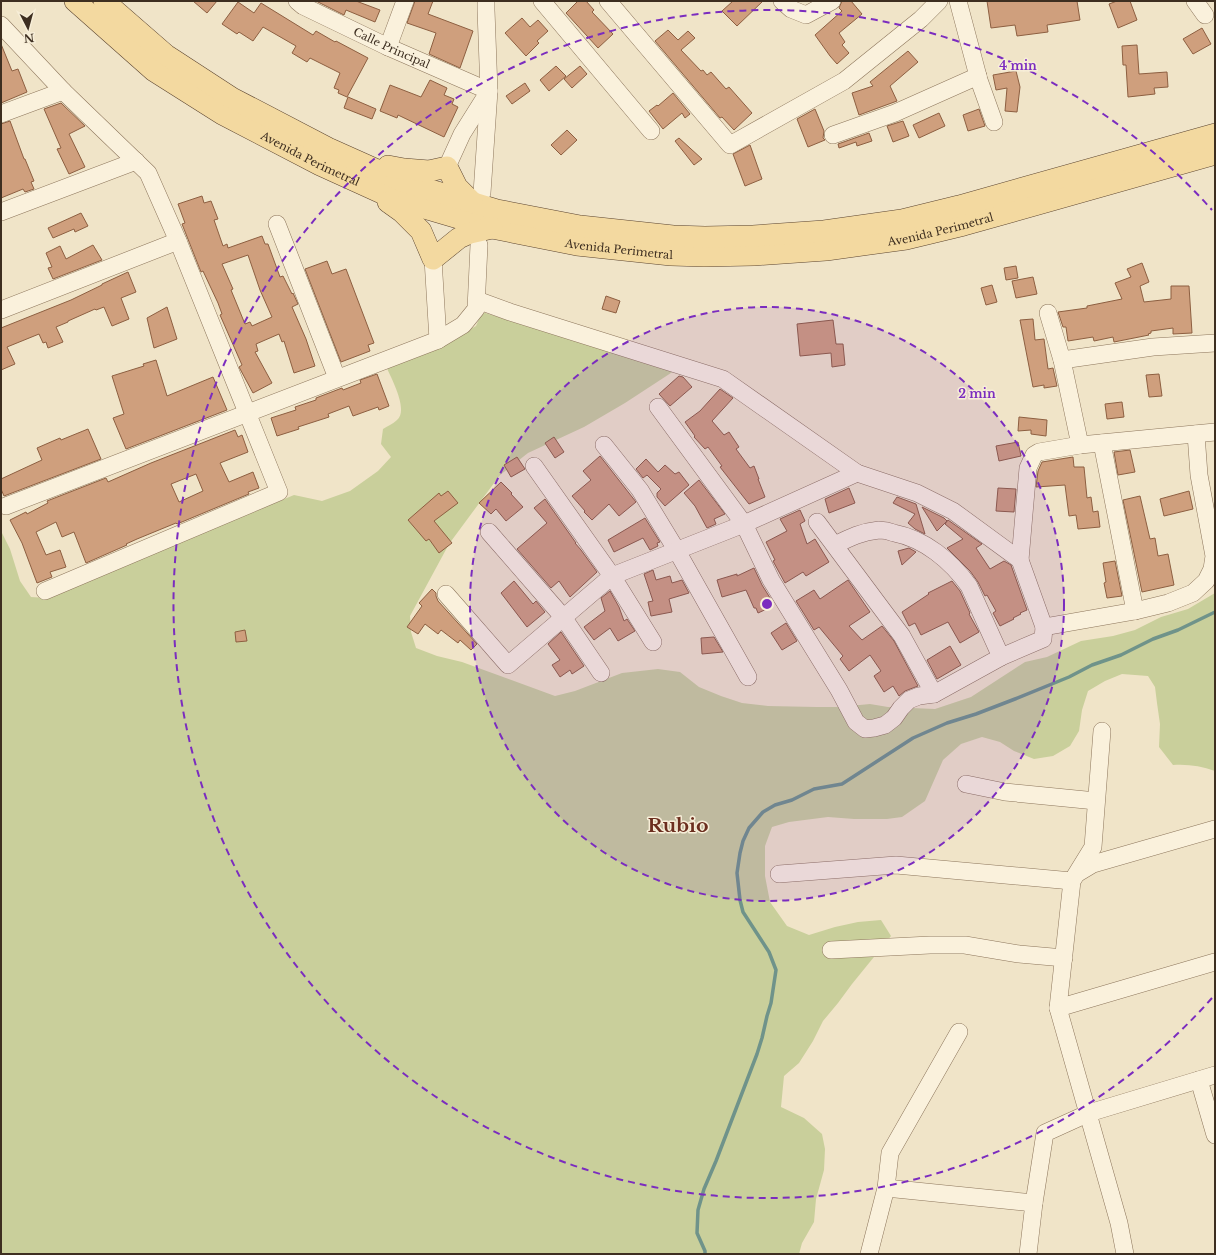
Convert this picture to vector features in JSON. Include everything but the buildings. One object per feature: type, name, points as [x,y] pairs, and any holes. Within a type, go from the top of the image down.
[{"type":"main road","name":"Avenida Perimetral","points":[[76,1],[154,71],[222,114],[320,165],[397,200],[492,228],[577,245],[671,255],[704,256],[754,255],[826,250],[913,237],[964,225],[1215,154]]},
{"type":"main road","name":"Avenida Perimetral","points":[[104,1],[166,55],[232,98],[328,148],[404,182],[477,198],[497,210],[580,226],[672,236],[705,237],[753,236],[824,231],[902,220],[1215,134]]},
{"type":"main road","points":[[360,162],[404,169],[429,171],[447,167],[457,187],[477,198]]},
{"type":"main road","points":[[364,185],[402,212],[421,231],[433,259],[459,238],[470,233],[492,228]]},
{"type":"street","points":[[388,47],[405,1]]},
{"type":"street","points":[[477,198],[489,91],[486,1]]},
{"type":"street","points":[[542,1],[651,130]]},
{"type":"street","points":[[608,1],[730,145],[844,81],[921,19],[939,1]]},
{"type":"street","points":[[782,1],[791,10],[806,15],[832,1]]},
{"type":"street","points":[[958,1],[978,76],[994,122]]},
{"type":"street","points":[[1195,1],[1205,15]]},
{"type":"street","name":"Calle Principal","points":[[301,3],[388,47],[489,91]]},
{"type":"street","points":[[1,25],[63,91],[148,173],[178,241],[279,492],[45,590]]},
{"type":"street","points":[[833,134],[895,113],[978,76]]},
{"type":"street","points":[[1,114],[63,91]]},
{"type":"street","points":[[447,167],[462,134],[489,91]]},
{"type":"street","points":[[1,212],[136,161]]},
{"type":"street","points":[[277,224],[337,378]]},
{"type":"street","points":[[1,310],[178,241]]},
{"type":"street","points":[[6,506],[246,412],[438,340],[463,325],[476,309],[479,245]]},
{"type":"street","points":[[433,259],[438,340]]},
{"type":"street","points":[[477,300],[510,312],[723,379],[857,473],[917,492],[953,511],[1020,560]]},
{"type":"street","points":[[1048,313],[1062,360],[1080,445]]},
{"type":"street","points":[[1062,360],[1152,347],[1215,343]]},
{"type":"street","points":[[658,407],[744,524],[771,580],[839,690],[856,722],[865,729],[885,725],[894,718],[909,700],[919,696],[934,694],[1001,657],[1042,639],[1044,627],[1020,560],[1028,468],[1034,455],[1039,452],[1080,445],[1215,432]]},
{"type":"street","points":[[1044,627],[1134,611],[1168,602],[1193,593],[1206,581],[1212,569],[1214,556],[1199,475],[1196,434]]},
{"type":"street","points":[[1102,443],[1134,611]]},
{"type":"street","points":[[604,445],[640,490],[677,551],[748,678]]},
{"type":"street","points":[[534,466],[612,576],[653,642]]},
{"type":"street","points":[[446,594],[508,665],[612,576],[744,524],[857,473]]},
{"type":"street","points":[[818,522],[902,636],[934,694]]},
{"type":"street","points":[[835,545],[860,533],[881,530],[902,534],[922,543],[942,557],[962,576],[1001,657]]},
{"type":"street","points":[[489,532],[563,617],[601,673]]},
{"type":"street","points":[[1102,731],[1093,847],[1075,877],[1058,1008],[1119,1223],[1125,1254]]},
{"type":"street","points":[[966,784],[1005,792],[1096,801]]},
{"type":"street","points":[[779,874],[896,865],[1075,877],[1093,864],[1215,829]]},
{"type":"street","points":[[831,950],[930,945],[965,945],[1019,954],[1064,958]]},
{"type":"street","points":[[1058,1008],[1215,962]]},
{"type":"street","points":[[869,1254],[886,1188],[890,1153],[959,1032]]},
{"type":"street","points":[[1028,1254],[1045,1133],[1089,1113],[1207,1077],[1215,1135]]},
{"type":"street","points":[[886,1188],[1034,1203]]},
{"type":"green space","points":[[482,312],[674,371],[625,403],[584,427],[528,453],[500,475],[449,544],[410,616],[411,632],[416,648],[437,656],[462,662],[555,696],[575,691],[622,673],[658,669],[680,672],[699,687],[742,703],[768,706],[817,707],[839,707],[870,704],[888,707],[935,709],[971,697],[1025,662],[1047,657],[1081,641],[1113,636],[1135,630],[1161,617],[1188,609],[1215,593],[1215,771],[1194,766],[1173,765],[1159,747],[1160,724],[1155,687],[1148,676],[1122,674],[1105,681],[1088,691],[1082,710],[1079,731],[1070,746],[1053,756],[1034,759],[1014,751],[1000,742],[982,737],[961,744],[943,760],[925,801],[902,817],[887,819],[854,819],[828,817],[789,822],[772,827],[765,846],[765,876],[770,902],[787,926],[809,935],[858,922],[881,920],[891,936],[823,1021],[813,1041],[799,1063],[784,1076],[781,1107],[804,1118],[822,1134],[825,1149],[824,1170],[816,1199],[814,1222],[802,1243],[799,1254],[1,1254],[1,531],[10,549],[20,581],[31,597],[47,598],[294,495],[322,501],[350,491],[378,471],[391,457],[381,444],[383,429],[397,420],[401,409],[398,394],[386,366],[453,339],[476,326]]},
{"type":"waterway","points":[[705,1254],[697,1233],[698,1210],[704,1189],[757,1054],[771,1003],[776,970],[769,952],[743,912],[740,900],[737,873],[743,841],[749,828],[763,812],[775,805],[792,800],[814,789],[842,784],[913,738],[947,723],[976,714],[1069,677],[1092,665],[1121,655],[1153,639],[1178,630],[1215,612]]},
{"type":"district","name":"Rubio","points":[[678,825]]}]
